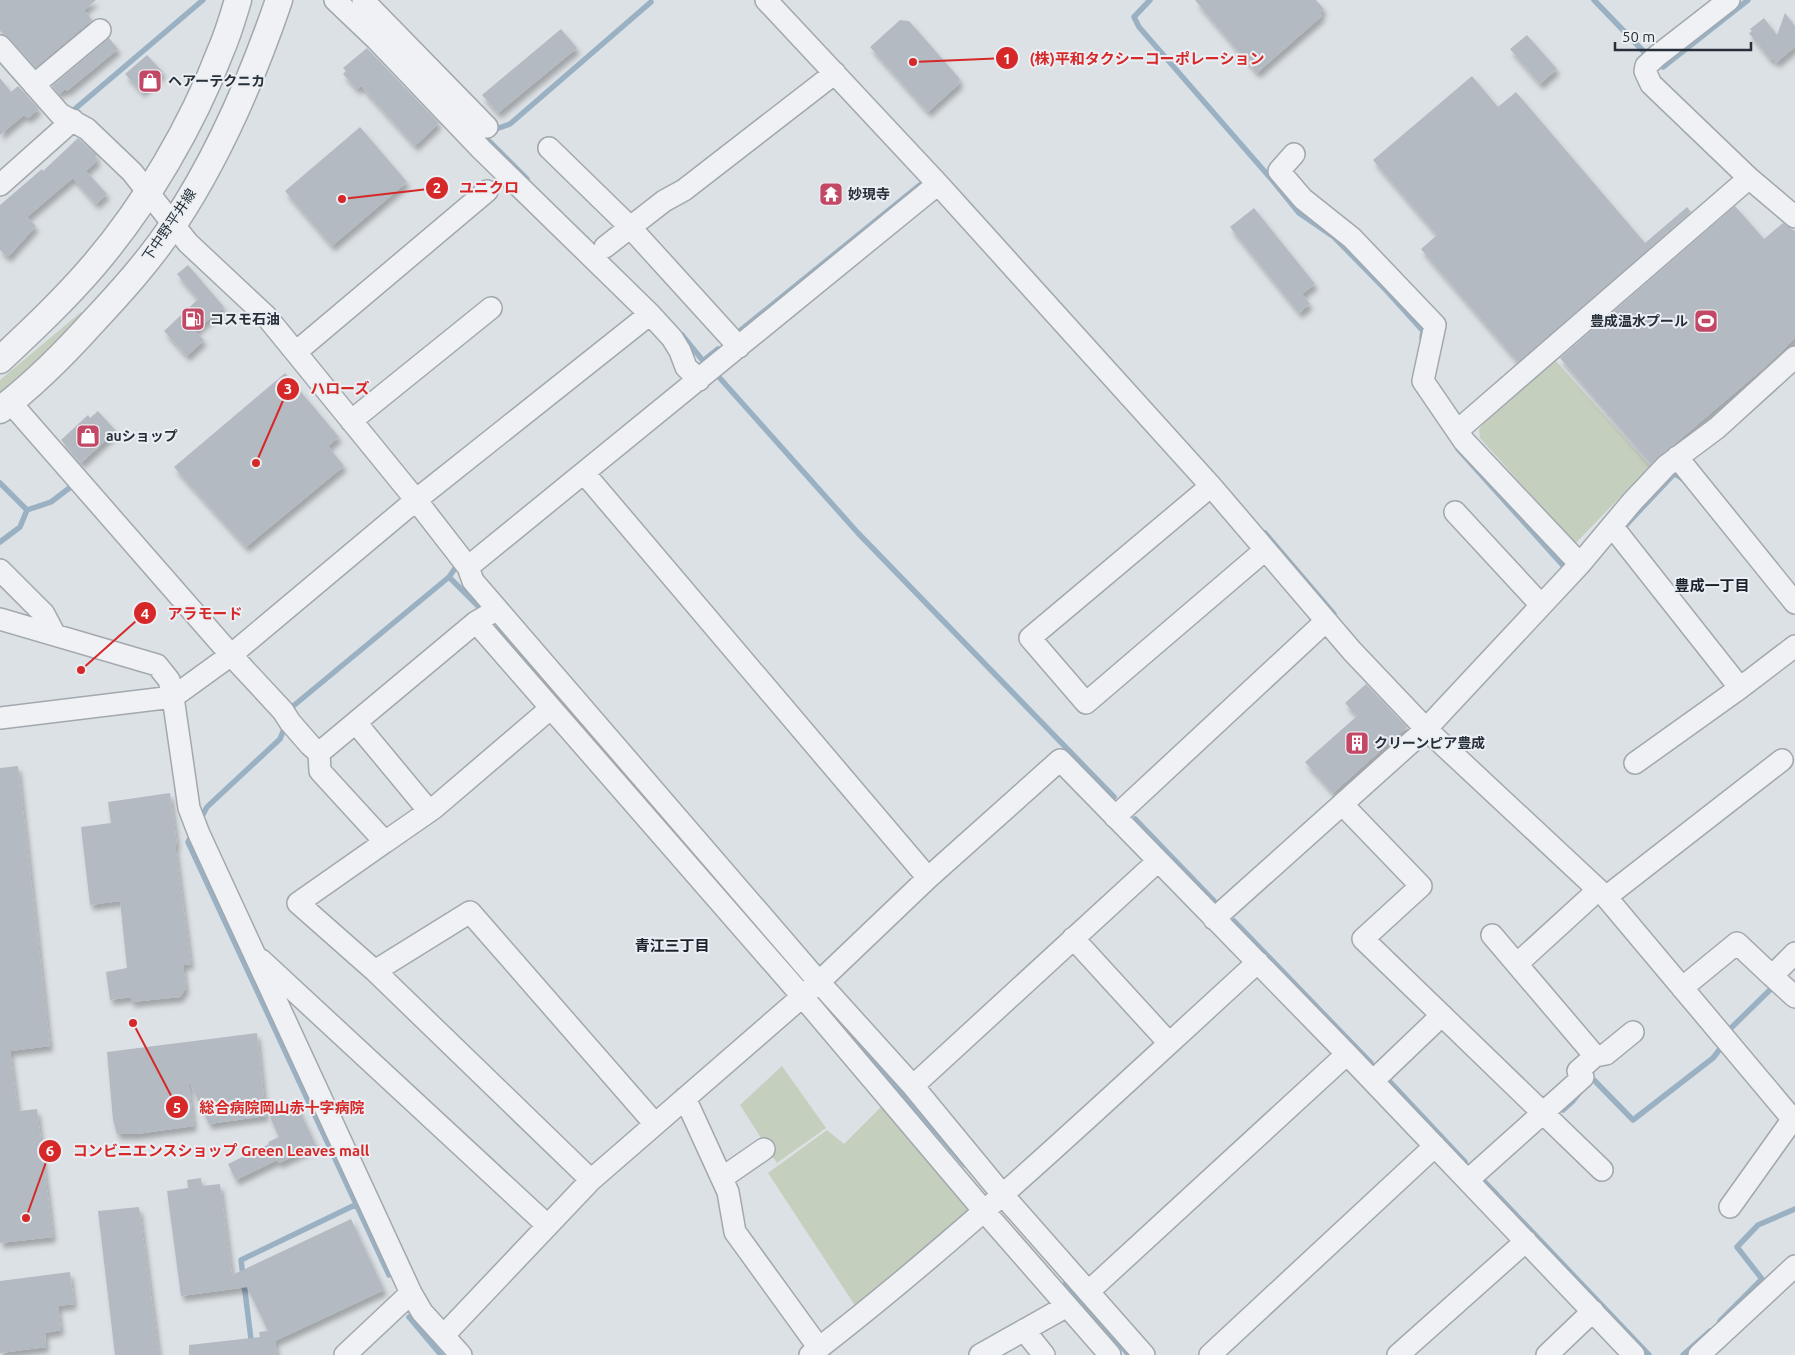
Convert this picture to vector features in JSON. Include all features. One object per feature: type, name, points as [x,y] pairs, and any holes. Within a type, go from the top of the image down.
[{"type":"street","points":[[0,360],[41,322],[94,266],[128,222],[148,192],[200,100],[221,50],[238,0]]},
{"type":"street","name":"下中野平井線","points":[[5,406],[64,353],[121,292],[173,224],[208,165],[241,100],[260,57],[280,0]]},
{"type":"street","points":[[335,0],[377,40],[475,143],[650,314],[672,338],[680,351],[686,367],[699,380]]},
{"type":"street","points":[[363,0],[486,127]]},
{"type":"street","points":[[766,0],[938,184],[1211,486],[1352,651],[1607,893],[1687,984],[1794,1119],[1730,1207]]},
{"type":"street","points":[[1729,0],[1653,60],[1646,66],[1645,71],[1651,84],[1749,178],[1795,217]]},
{"type":"street","points":[[34,85],[100,30]]},
{"type":"street","points":[[0,46],[65,117],[87,129],[132,172],[188,243],[266,316],[416,500],[468,567],[473,581],[496,609],[819,982],[913,1086],[1002,1194],[1144,1355]]},
{"type":"street","points":[[604,247],[664,201],[684,190],[835,73]]},
{"type":"street","points":[[0,165],[65,117]]},
{"type":"street","points":[[0,185],[65,117]]},
{"type":"street","points":[[549,148],[629,226],[739,347]]},
{"type":"street","points":[[1294,154],[1279,171],[1303,199],[1352,238],[1435,326],[1423,381],[1464,442],[1574,570]]},
{"type":"street","points":[[1457,431],[1749,178]]},
{"type":"street","points":[[468,567],[938,184]]},
{"type":"street","points":[[296,352],[487,191]]},
{"type":"street","points":[[351,421],[491,308]]},
{"type":"street","points":[[0,718],[173,697],[231,655],[416,500],[650,314]]},
{"type":"street","points":[[1214,919],[1430,724],[1574,570],[1616,531],[1632,502],[1677,457],[1717,428],[1795,357]]},
{"type":"street","points":[[5,406],[319,753],[320,771],[385,842]]},
{"type":"street","points":[[1677,457],[1795,604]]},
{"type":"street","points":[[584,474],[928,878]]},
{"type":"street","points":[[1211,486],[1030,638],[1086,703],[1265,550]]},
{"type":"street","points":[[1455,512],[1541,605]]},
{"type":"street","points":[[1616,531],[1740,688]]},
{"type":"street","points":[[0,570],[44,614],[55,635]]},
{"type":"street","points":[[319,753],[476,622],[496,609]]},
{"type":"street","points":[[0,619],[157,665],[169,680],[189,808],[197,828],[411,1293],[422,1312],[461,1355]]},
{"type":"street","points":[[1115,817],[1326,621]]},
{"type":"street","points":[[476,622],[802,996],[984,1211],[1110,1355]]},
{"type":"street","points":[[1635,763],[1795,646]]},
{"type":"street","points":[[551,708],[484,767],[430,810],[298,903],[375,972],[592,1180]]},
{"type":"street","points":[[356,723],[430,810]]},
{"type":"street","points":[[444,1335],[592,1180],[819,982],[928,878],[1060,760],[1347,1054],[1634,1355]]},
{"type":"street","points":[[1517,964],[1782,760]]},
{"type":"street","points":[[1342,804],[1421,886],[1363,939],[1602,1170]]},
{"type":"street","points":[[913,1086],[1158,861]]},
{"type":"street","points":[[375,972],[470,912],[655,1124]]},
{"type":"street","points":[[1492,935],[1595,1056]]},
{"type":"street","points":[[1073,938],[1169,1043]]},
{"type":"street","points":[[1687,984],[1736,943],[1781,984],[1795,953]]},
{"type":"street","points":[[254,953],[548,1225]]},
{"type":"street","points":[[685,1098],[728,1192],[735,1232],[815,1351],[865,1313],[984,1211],[1258,962]]},
{"type":"street","points":[[1373,1081],[1442,1015]]},
{"type":"street","points":[[1468,1180],[1583,1077],[1578,1071],[1595,1056],[1606,1054],[1632,1032]]},
{"type":"street","points":[[1088,1292],[1347,1054]]},
{"type":"street","points":[[1210,1355],[1435,1146]]},
{"type":"street","points":[[722,1178],[764,1149]]},
{"type":"street","points":[[1398,1355],[1526,1241]]},
{"type":"street","points":[[1699,1355],[1795,1266]]},
{"type":"street","points":[[345,1355],[411,1293]]},
{"type":"street","points":[[980,1355],[1067,1306]]},
{"type":"street","points":[[1547,1355],[1593,1311]]},
{"type":"street","points":[[1024,1330],[1044,1355]]},
{"type":"green space","points":[[81,312],[85,316],[50,350],[0,393],[0,380]]},
{"type":"green space","points":[[1555,360],[1650,466],[1575,544],[1480,438],[1479,430],[1483,424]]},
{"type":"green space","points":[[782,1066],[826,1128],[777,1163],[740,1105]]},
{"type":"green space","points":[[886,1102],[972,1203],[971,1213],[858,1310],[768,1173],[827,1130],[844,1144]]},
{"type":"building","points":[[0,0],[96,0],[84,10],[92,20],[36,67],[0,31]]},
{"type":"building","points":[[1195,0],[1316,0],[1324,9],[1320,13],[1322,16],[1257,73]]},
{"type":"building","points":[[1785,13],[1795,26],[1795,47],[1776,63],[1773,58],[1771,60],[1749,33],[1752,31],[1750,29],[1764,18],[1777,35]]},
{"type":"building","points":[[900,20],[909,21],[960,79],[958,81],[960,83],[928,112],[870,47]]},
{"type":"building","points":[[561,29],[577,48],[498,113],[482,95]]},
{"type":"building","points":[[1527,35],[1557,69],[1540,84],[1510,49]]},
{"type":"building","points":[[109,38],[118,49],[67,91],[65,89],[59,94],[52,86]]},
{"type":"building","points":[[367,48],[439,123],[415,146],[361,86],[357,89],[343,74],[346,71],[343,68]]},
{"type":"building","points":[[147,55],[163,72],[142,92],[125,74]]},
{"type":"building","points":[[1472,76],[1498,107],[1516,92],[1645,243],[1687,207],[1691,212],[1518,362],[1421,249],[1437,235],[1373,160]]},
{"type":"building","points":[[0,78],[11,92],[18,86],[39,109],[28,118],[24,115],[0,135]]},
{"type":"building","points":[[360,127],[407,182],[332,246],[285,191]]},
{"type":"building","points":[[78,138],[97,155],[95,157],[98,160],[86,171],[107,194],[96,204],[73,178],[27,217],[36,226],[8,257],[0,250],[0,205],[42,169],[43,171]]},
{"type":"building","points":[[1735,206],[1764,239],[1783,223],[1795,231],[1795,338],[1766,366],[1651,464],[1560,358]]},
{"type":"building","points":[[1254,208],[1315,284],[1302,294],[1310,304],[1299,313],[1230,227]]},
{"type":"building","points":[[188,265],[224,307],[195,331],[204,340],[187,356],[164,331],[198,299],[177,274]]},
{"type":"building","points":[[285,373],[339,437],[328,446],[344,466],[246,547],[174,467]]},
{"type":"building","name":"auショップ","points":[[98,411],[116,431],[81,463],[61,440],[88,415],[90,418]]},
{"type":"building","name":"クリーンピア豊成","points":[[1366,684],[1407,727],[1333,793],[1305,762],[1357,716],[1345,703]]},
{"type":"building","points":[[18,766],[50,1046],[10,1051],[18,1111],[37,1109],[53,1237],[0,1243],[0,768]]},
{"type":"building","points":[[170,793],[191,964],[183,965],[186,988],[180,997],[131,1002],[131,997],[110,1000],[106,972],[127,968],[120,901],[90,905],[81,827],[111,823],[108,802]]},
{"type":"building","points":[[257,1033],[266,1116],[209,1124],[188,1079],[194,1126],[136,1134],[117,1134],[113,1120],[107,1052]]},
{"type":"building","points":[[296,1103],[316,1146],[279,1163],[277,1160],[236,1180],[228,1164],[269,1144],[268,1142],[279,1137],[269,1115]]},
{"type":"building","points":[[201,1178],[202,1186],[220,1184],[232,1275],[351,1219],[384,1290],[275,1341],[277,1355],[189,1355],[189,1345],[260,1337],[259,1332],[268,1331],[247,1287],[181,1296],[167,1191],[188,1188],[187,1180]]},
{"type":"building","points":[[139,1207],[159,1355],[115,1355],[98,1211]]},
{"type":"building","points":[[70,1272],[74,1304],[58,1306],[61,1330],[45,1333],[46,1347],[0,1353],[0,1281]]},
{"type":"waterway","points":[[69,114],[203,0]]},
{"type":"waterway","points":[[1150,0],[1134,17],[1139,27],[1299,213],[1334,237],[1423,331],[1422,338]]},
{"type":"waterway","points":[[1594,0],[1647,55],[1663,67],[1748,0]]},
{"type":"waterway","points":[[490,131],[510,124],[651,2]]},
{"type":"waterway","points":[[481,133],[527,179]]},
{"type":"waterway","points":[[741,330],[920,185]]},
{"type":"waterway","points":[[682,335],[704,362]]},
{"type":"waterway","points":[[703,361],[718,349]]},
{"type":"waterway","points":[[718,376],[858,533],[1114,797]]},
{"type":"waterway","points":[[1458,449],[1567,570]]},
{"type":"waterway","points":[[1626,525],[1673,475],[1677,475],[1684,480]]},
{"type":"waterway","points":[[0,483],[27,510]]},
{"type":"waterway","points":[[0,542],[20,527],[27,510],[51,502],[72,486]]},
{"type":"waterway","points":[[1265,533],[1334,614]]},
{"type":"waterway","points":[[458,564],[449,577],[481,609]]},
{"type":"waterway","points":[[290,713],[292,707],[449,577]]},
{"type":"waterway","points":[[498,628],[667,822]]},
{"type":"waterway","points":[[200,820],[207,807],[280,739],[286,724]]},
{"type":"waterway","points":[[1135,819],[1214,901]]},
{"type":"waterway","points":[[193,833],[188,842],[389,1275]]},
{"type":"waterway","points":[[1234,921],[1371,1063]]},
{"type":"waterway","points":[[1729,1030],[1776,984]]},
{"type":"waterway","points":[[822,1001],[965,1165]]},
{"type":"waterway","points":[[1588,1081],[1591,1077],[1633,1120],[1713,1058],[1723,1045]]},
{"type":"waterway","points":[[1391,1083],[1465,1162]]},
{"type":"waterway","points":[[1563,1110],[1580,1092]]},
{"type":"waterway","points":[[1481,1178],[1649,1355]]},
{"type":"waterway","points":[[253,1355],[241,1260],[357,1204]]},
{"type":"waterway","points":[[1720,1321],[1762,1279],[1737,1247],[1758,1225],[1795,1209]]},
{"type":"waterway","points":[[1066,1283],[1129,1355]]},
{"type":"waterway","points":[[409,1317],[441,1355]]},
{"type":"waterway","points":[[1683,1355],[1710,1331]]},
{"type":"place","name":"(株)平和タクシーコーポレーション","points":[[913,62]]},
{"type":"place","name":"ヘアーテクニカ","points":[[150,81]]},
{"type":"place","name":"妙現寺","points":[[831,194]]},
{"type":"place","name":"ユニクロ","points":[[342,199]]},
{"type":"place","name":"コスモ石油","points":[[193,319]]},
{"type":"place","name":"豊成温水プール","points":[[1706,321]]},
{"type":"place","name":"auショップ","points":[[88,436]]},
{"type":"place","name":"ハローズ","points":[[256,463]]},
{"type":"place","name":"アラモード","points":[[81,670]]},
{"type":"place","name":"クリーンピア豊成","points":[[1357,743]]},
{"type":"place","name":"総合病院岡山赤十字病院","points":[[133,1023]]},
{"type":"place","name":"コンビニエンスショップ Green Leaves mall","points":[[26,1218]]},
{"type":"district","name":"豊成一丁目","points":[[1712,585]]},
{"type":"district","name":"青江三丁目","points":[[672,945]]}]
